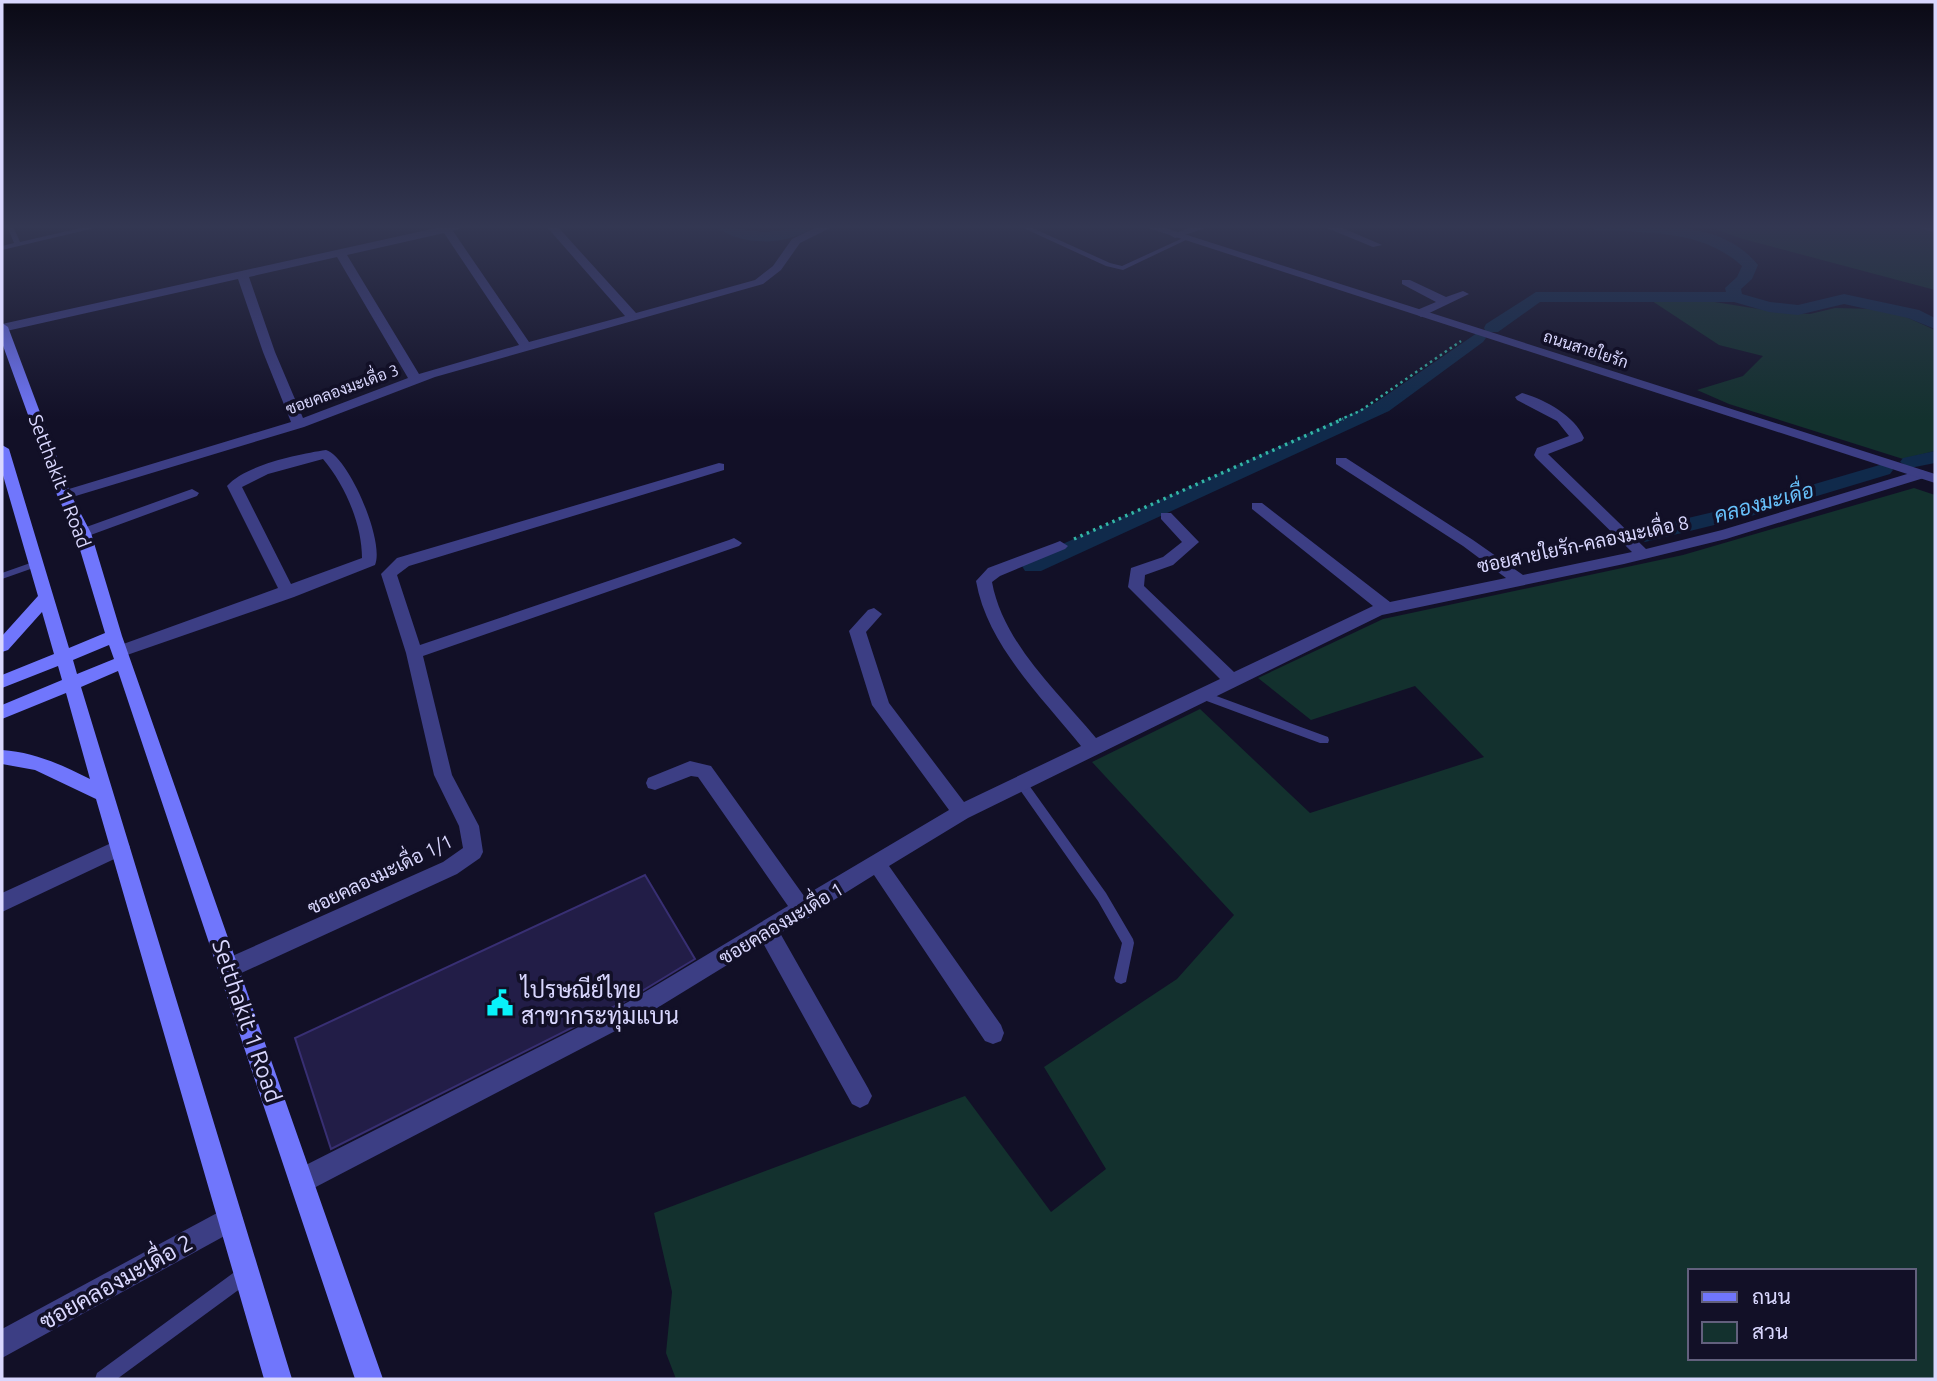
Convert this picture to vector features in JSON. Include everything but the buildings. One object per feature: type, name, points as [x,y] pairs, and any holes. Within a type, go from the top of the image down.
[{"type":"main road","name":"Setthakit 1 Road","points":[[2,327],[64,495],[83,533],[120,650],[369,1379]]},
{"type":"main road","points":[[2,449],[230,1219],[274,1378]]},
{"type":"main road","points":[[2,646],[47,596]]},
{"type":"main road","points":[[2,682],[62,658],[120,650]]},
{"type":"main road","points":[[2,712],[70,684],[120,650]]},
{"type":"main road","points":[[2,757],[15,758],[51,769],[104,794]]},
{"type":"street","points":[[2,327],[175,290]]},
{"type":"street","points":[[248,290],[269,352],[299,424]]},
{"type":"street","points":[[365,290],[416,380]]},
{"type":"street","points":[[488,290],[527,348]]},
{"type":"street","points":[[609,290],[633,317]]},
{"type":"street","name":"ซอยคลองมะเดื่อ 3","points":[[64,495],[299,424],[416,380],[729,290]]},
{"type":"street","name":"ถนนสายใยรัก","points":[[1349,290],[1928,477]]},
{"type":"street","points":[[1423,290],[1446,302]]},
{"type":"street","points":[[1421,313],[1463,294]]},
{"type":"street","points":[[1522,397],[1561,418],[1576,433],[1577,438],[1542,451],[1541,455],[1643,554]]},
{"type":"street","points":[[120,650],[288,593],[370,561],[368,534],[356,504],[326,454],[267,470],[243,479],[234,486],[288,593]]},
{"type":"street","points":[[1342,461],[1468,543],[1519,580]]},
{"type":"street","name":"ซอยคลองมะเดื่อ 1/1","points":[[229,968],[450,868],[474,852],[469,826],[443,775],[414,653],[389,574],[398,564],[719,467]]},
{"type":"street","name":"ซอยสายใยรัก-คลองมะเดื่อ 8","points":[[1259,665],[1387,608],[1643,554],[1928,477]]},
{"type":"street","points":[[83,533],[192,493]]},
{"type":"street","points":[[1257,506],[1387,608]]},
{"type":"street","points":[[1166,516],[1191,542],[1168,561],[1137,572],[1136,587],[1230,679]]},
{"type":"street","points":[[414,653],[734,542]]},
{"type":"street","points":[[1060,546],[994,572],[984,581],[984,594],[998,628],[1093,747]]},
{"type":"street","points":[[874,614],[857,631],[881,705],[961,812]]},
{"type":"street","name":"ซอยคลองมะเดื่อ 1","points":[[301,1181],[636,1009],[803,911],[961,812],[1259,665]]},
{"type":"street","points":[[655,782],[690,768],[704,771],[803,911]]},
{"type":"street","points":[[2,903],[120,847]]},
{"type":"street","points":[[877,864],[993,1033]]},
{"type":"street","points":[[768,932],[860,1096]]},
{"type":"street","name":"ซอยคลองมะเดื่อ 2","points":[[2,1344],[230,1219]]},
{"type":"lane","points":[[2,576],[36,564]]},
{"type":"lane","points":[[1200,694],[1324,740]]},
{"type":"lane","points":[[1022,784],[1102,897],[1128,943],[1121,978]]},
{"type":"lane","points":[[103,1379],[246,1274]]},
{"type":"path","points":[[1060,546],[1360,411],[1476,330]]},
{"type":"green space","points":[[1649,299],[1708,301],[1810,314],[1835,308],[1875,309],[1904,316],[1935,330],[1935,451],[1903,459],[1729,404],[1697,390],[1743,376],[1763,356],[1719,345]]},
{"type":"green space","points":[[1914,488],[1935,495],[1935,1379],[676,1379],[666,1353],[672,1292],[654,1213],[965,1096],[1051,1212],[1106,1169],[1044,1067],[1177,979],[1234,915],[1092,762],[1200,709],[1310,813],[1484,757],[1415,686],[1311,720],[1258,678],[1383,619],[1683,555]]},
{"type":"waterway","points":[[1734,290],[1735,297]]},
{"type":"waterway","points":[[1492,328],[1536,297],[1735,297]]},
{"type":"waterway","points":[[1735,297],[1769,307],[1798,310],[1844,299],[1913,314],[1935,324]]},
{"type":"waterway","points":[[1033,566],[1382,407],[1477,338]]},
{"type":"waterway","name":"คลองมะเดื่อ","points":[[1910,462],[1935,457]]},
{"type":"waterway","name":"คลองมะเดื่อ","points":[[1645,535],[1744,511],[1883,470]]},
{"type":"place","name":"ไปรษณีย์ไทย สาขากระทุ่มแบน","points":[[500,1003]]}]
